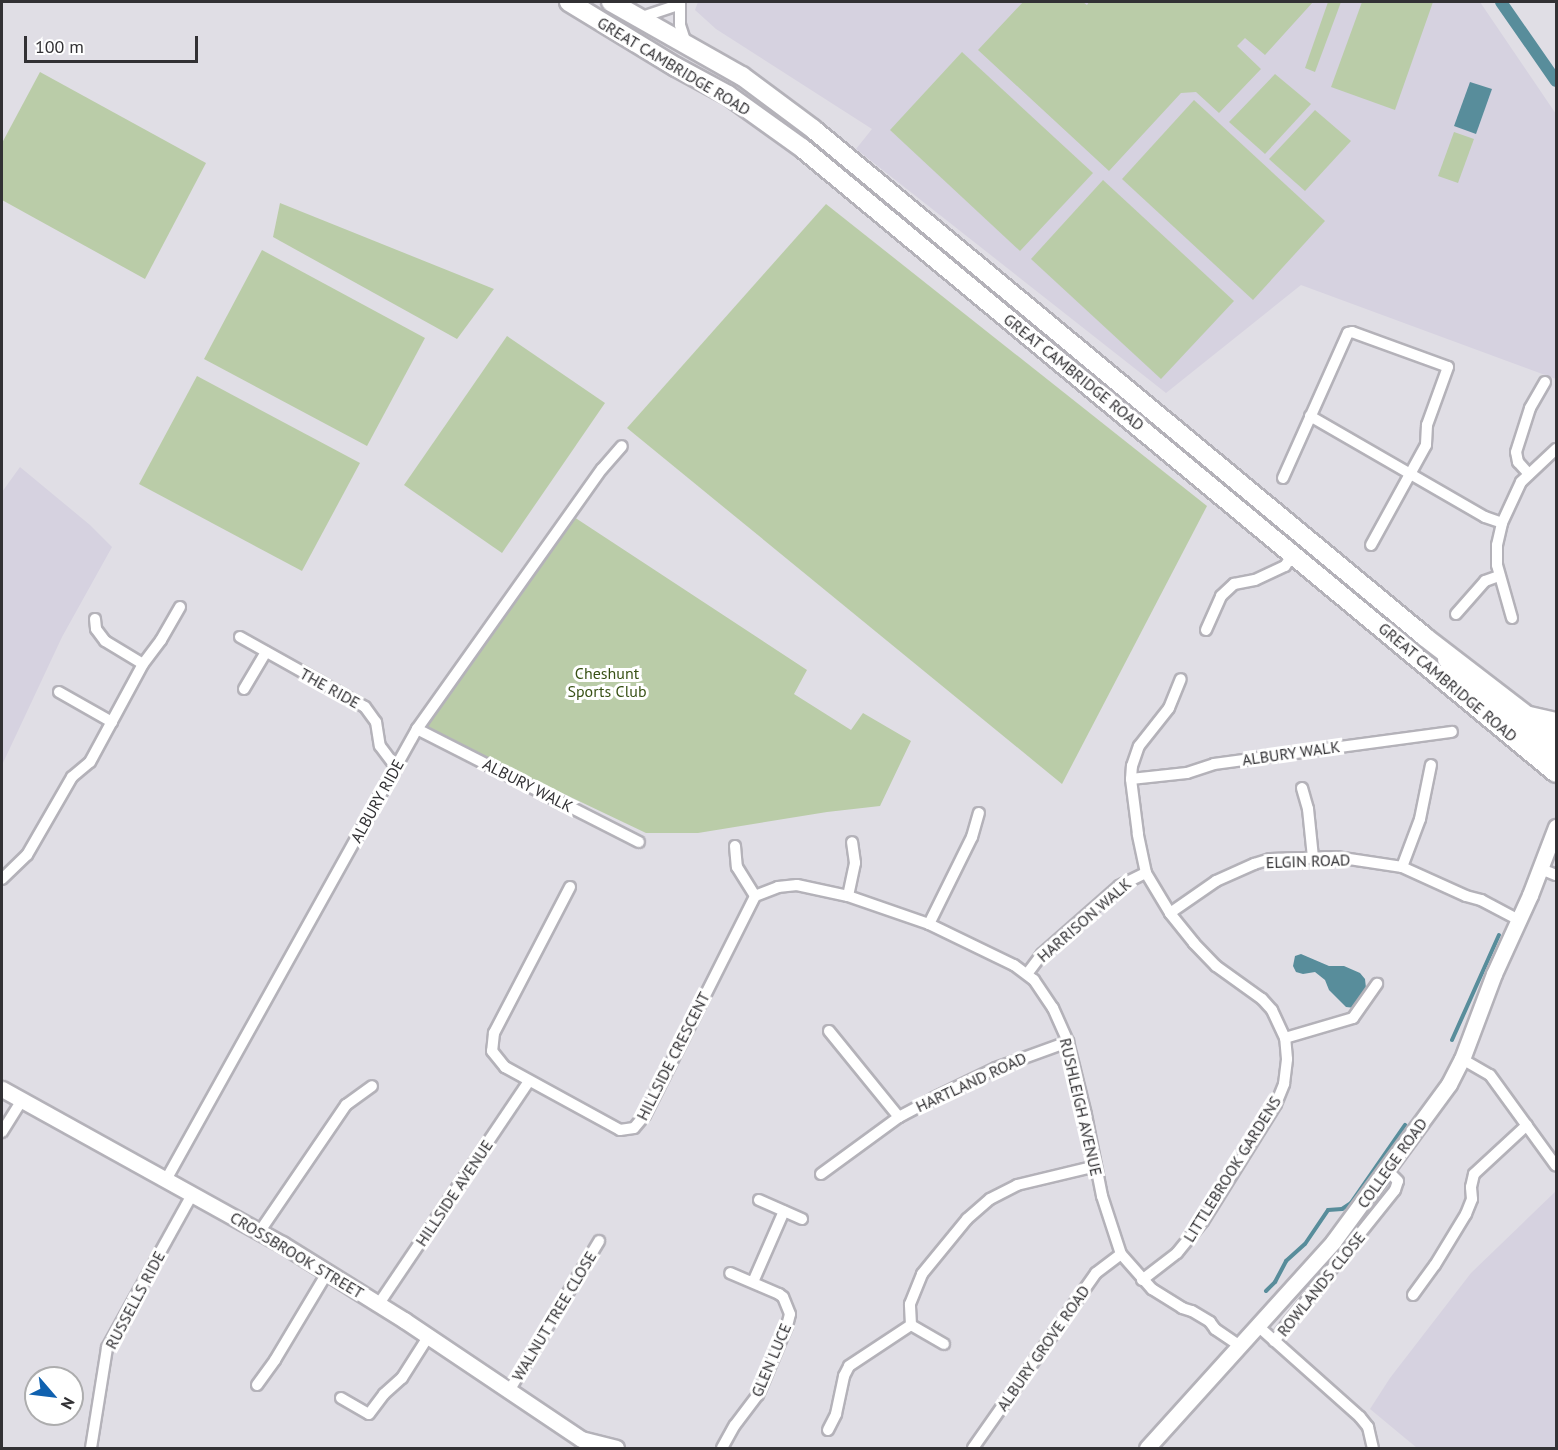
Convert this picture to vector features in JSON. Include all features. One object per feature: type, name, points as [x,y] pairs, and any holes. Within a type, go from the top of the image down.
[{"type":"highway","name":"GREAT CAMBRIDGE ROAD","points":[[569,2],[676,67],[728,95],[802,148],[1557,773]]},
{"type":"highway","name":"GREAT CAMBRIDGE ROAD","points":[[611,2],[687,47],[742,76],[813,129],[1425,637],[1516,709],[1557,738]]},
{"type":"main road","points":[[1425,637],[1456,672],[1557,756]]},
{"type":"main road","name":"COLLEGE ROAD","points":[[1147,1449],[1333,1242],[1449,1084],[1462,1059],[1494,974],[1541,869],[1557,827]]},
{"type":"main road","name":"CROSSBROOK STREET","points":[[2,1089],[260,1231],[509,1391],[578,1444],[606,1448]]},
{"type":"street","points":[[638,18],[679,3],[687,47]]},
{"type":"street","points":[[1283,478],[1348,333],[1352,332],[1448,367],[1427,425],[1426,444],[1371,545]]},
{"type":"street","points":[[1528,473],[1518,462],[1516,452],[1530,408],[1545,382]]},
{"type":"street","points":[[1310,416],[1409,475],[1485,517],[1502,523]]},
{"type":"street","name":"ALBURY RIDE","points":[[167,1178],[417,729],[602,469],[622,446]]},
{"type":"street","points":[[1512,618],[1499,576],[1497,544],[1502,523],[1510,500],[1528,473],[1557,449]]},
{"type":"street","points":[[1206,630],[1221,596],[1234,584],[1255,580],[1285,566],[1293,554]]},
{"type":"street","points":[[1456,614],[1485,581],[1499,576]]},
{"type":"street","points":[[2,879],[27,855],[72,777],[90,762],[143,664],[161,640],[180,607]]},
{"type":"street","points":[[95,618],[96,629],[105,641],[143,664]]},
{"type":"street","name":"THE RIDE","points":[[240,637],[365,707],[376,722],[380,746],[396,767]]},
{"type":"street","points":[[244,689],[266,652]]},
{"type":"street","name":"LITTLEBROOK GARDENS","points":[[1142,1280],[1172,1257],[1191,1238],[1269,1117],[1284,1084],[1287,1059],[1286,1038],[1278,1020],[1266,1004],[1216,966],[1170,913],[1146,873],[1131,779],[1135,756],[1139,746],[1169,708],[1181,679]]},
{"type":"street","points":[[59,692],[112,722]]},
{"type":"street","points":[[1516,709],[1541,718],[1557,720]]},
{"type":"street","name":"ALBURY WALK","points":[[417,729],[639,842]]},
{"type":"street","name":"ALBURY WALK","points":[[1131,779],[1187,773],[1215,764],[1452,732]]},
{"type":"street","points":[[1402,867],[1420,819],[1431,765]]},
{"type":"street","points":[[1302,788],[1308,809],[1313,857]]},
{"type":"street","points":[[929,924],[972,837],[979,813]]},
{"type":"street","points":[[848,896],[855,863],[852,842]]},
{"type":"street","points":[[735,846],[737,867],[755,896]]},
{"type":"street","name":"ELGIN ROAD","points":[[1170,913],[1216,881],[1254,864],[1270,859],[1313,857],[1366,860],[1402,867],[1466,896],[1481,900],[1519,920]]},
{"type":"street","points":[[1541,869],[1557,875]]},
{"type":"street","name":"HARRISON WALK","points":[[1027,974],[1042,954],[1119,885],[1146,873]]},
{"type":"street","name":"RUSHLEIGH AVENUE","points":[[755,896],[777,887],[797,885],[848,896],[929,924],[1027,974],[1040,987],[1053,1008],[1068,1042],[1102,1196],[1121,1254],[1142,1280],[1182,1308],[1210,1322],[1215,1329],[1240,1346]]},
{"type":"street","name":"HILLSIDE CRESCENT","points":[[570,887],[492,1039],[492,1051],[496,1059],[529,1081],[612,1128],[624,1130],[639,1124],[755,896]]},
{"type":"street","points":[[1286,1038],[1353,1018],[1377,984]]},
{"type":"street","points":[[829,1031],[899,1117]]},
{"type":"street","name":"HARTLAND ROAD","points":[[820,1174],[899,1117],[974,1077],[1068,1042]]},
{"type":"street","points":[[1462,1059],[1490,1075],[1557,1166]]},
{"type":"street","name":"HILLSIDE AVENUE","points":[[378,1305],[529,1081]]},
{"type":"street","points":[[260,1231],[346,1105],[372,1086]]},
{"type":"street","points":[[2,1132],[22,1100]]},
{"type":"street","points":[[1413,1295],[1435,1265],[1466,1214],[1472,1199],[1471,1186],[1474,1174],[1527,1125]]},
{"type":"street","points":[[911,1325],[910,1304],[922,1274],[942,1247],[979,1208],[1017,1185],[1096,1166]]},
{"type":"street","name":"ROWLANDS CLOSE","points":[[1274,1341],[1395,1190],[1398,1181],[1387,1170]]},
{"type":"street","name":"RUSSELLS RIDE","points":[[91,1449],[108,1348],[193,1193]]},
{"type":"street","points":[[759,1200],[802,1219]]},
{"type":"street","points":[[753,1282],[784,1211]]},
{"type":"street","name":"WALNUT TREE CLOSE","points":[[509,1391],[599,1241]]},
{"type":"street","name":"ALBURY GROVE ROAD","points":[[974,1449],[1096,1273],[1121,1254]]},
{"type":"street","points":[[257,1385],[275,1360],[327,1273]]},
{"type":"street","name":"GLEN LUCE","points":[[722,1449],[735,1425],[758,1395],[790,1318],[783,1298],[730,1273]]},
{"type":"street","points":[[911,1325],[944,1344]]},
{"type":"street","points":[[828,1430],[836,1414],[844,1376],[849,1366],[911,1325]]},
{"type":"street","name":"ROWLANDS CLOSE","points":[[1259,1327],[1360,1417],[1368,1427],[1373,1449]]},
{"type":"street","points":[[341,1398],[369,1413],[384,1394],[402,1378],[428,1337]]},
{"type":"shaded area","points":[[698,2],[1480,2],[1556,114],[1556,379],[1301,285],[1166,393],[856,149],[872,129],[716,29],[695,10]]},
{"type":"shaded area","points":[[20,467],[90,525],[112,547],[62,637],[2,765],[2,492]]},
{"type":"shaded area","points":[[1556,1191],[1556,1448],[1417,1448],[1370,1409],[1390,1378],[1471,1273]]},
{"type":"green space","points":[[1023,2],[1083,2],[1087,5],[1089,2],[1313,2],[1265,55],[1245,38],[1237,46],[1261,69],[1219,113],[1196,92],[1181,93],[1109,171],[978,50]]},
{"type":"green space","points":[[1328,2],[1341,2],[1315,72],[1305,68]]},
{"type":"green space","points":[[1362,2],[1433,2],[1395,110],[1331,87]]},
{"type":"green space","points":[[962,52],[1093,173],[1020,251],[890,130]]},
{"type":"green space","points":[[40,72],[206,163],[145,279],[2,200],[2,143]]},
{"type":"green space","points":[[1275,74],[1311,104],[1265,154],[1229,122]]},
{"type":"green space","points":[[1194,100],[1325,221],[1253,300],[1122,179]]},
{"type":"green space","points":[[1315,110],[1351,141],[1305,191],[1269,159]]},
{"type":"green space","points":[[1454,132],[1474,139],[1458,183],[1438,176]]},
{"type":"green space","points":[[1103,180],[1234,301],[1161,379],[1031,259]]},
{"type":"green space","points":[[280,203],[494,289],[457,339],[273,237]]},
{"type":"green space","points":[[826,204],[1207,506],[1062,784],[627,428]]},
{"type":"green space","points":[[262,250],[425,338],[367,446],[204,359]]},
{"type":"green space","points":[[507,336],[605,403],[502,553],[404,485]]},
{"type":"green space","points":[[197,376],[360,463],[302,571],[139,484]]},
{"type":"green space","name":"Cheshunt Sports Club","points":[[574,517],[807,670],[794,694],[851,730],[863,713],[911,741],[880,806],[827,812],[698,833],[646,833],[426,728]]},
{"type":"water","points":[[1470,82],[1492,89],[1476,134],[1454,126]]},
{"type":"water","points":[[1301,954],[1329,966],[1344,966],[1360,973],[1365,979],[1365,995],[1355,1008],[1346,1007],[1329,990],[1325,980],[1315,972],[1303,974],[1296,972],[1293,966],[1295,956]]},
{"type":"waterway","points":[[1501,2],[1556,81]]},
{"type":"waterway","points":[[1452,1040],[1499,935]]},
{"type":"waterway","points":[[1266,1291],[1275,1282],[1286,1261],[1305,1244],[1328,1210],[1342,1209],[1351,1203],[1405,1125]]}]
